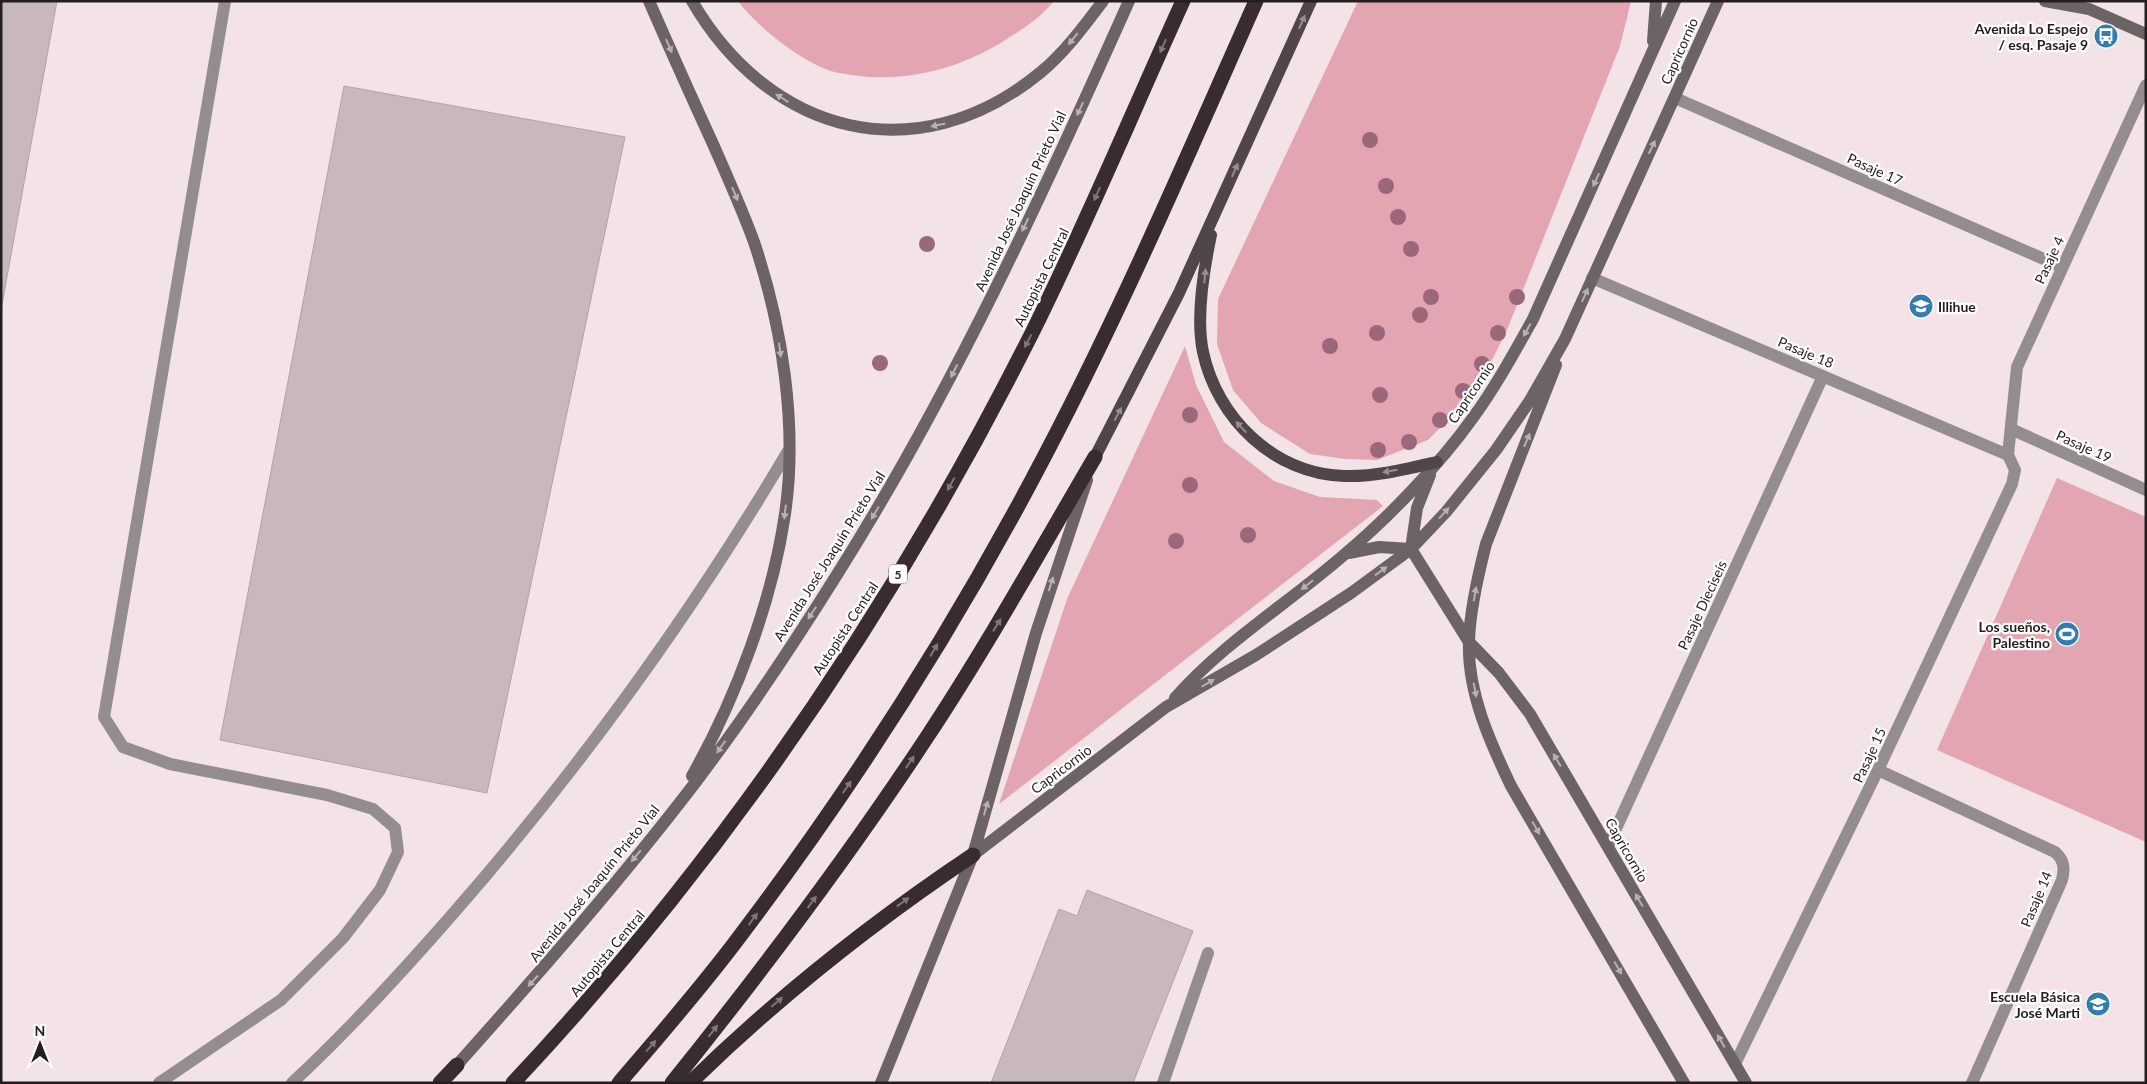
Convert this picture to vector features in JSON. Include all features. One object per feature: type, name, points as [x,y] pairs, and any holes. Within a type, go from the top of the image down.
[{"type":"highway","name":"Autopista Central","points":[[513,1083],[568,1024],[691,876],[806,716],[876,612],[968,454],[1034,329],[1082,227],[1183,1]]},
{"type":"highway","points":[[619,1083],[678,1015],[739,938],[796,860],[915,681],[976,580],[1033,478],[1119,306],[1256,1]]},
{"type":"highway","points":[[672,1083],[770,959],[853,846],[922,744],[1003,616],[1095,457]]},
{"type":"highway","points":[[690,1083],[766,1011],[838,952],[903,902],[973,854]]},
{"type":"highway","points":[[440,1083],[457,1065]]},
{"type":"main road","points":[[649,1],[735,194],[754,242],[779,342],[785,385],[788,451],[785,512],[778,554],[748,652],[725,710],[702,757],[667,818]]},
{"type":"main road","points":[[692,1],[718,39],[738,63],[758,81],[802,110],[827,120],[856,127],[914,130],[943,124],[978,111],[1011,94],[1041,72],[1066,48],[1104,1]]},
{"type":"main road","name":"Avenida José Joaquín Prieto Vial","points":[[457,1065],[540,973],[667,818],[770,678],[839,572],[894,481],[998,285],[1129,1]]},
{"type":"main road","points":[[881,1083],[973,854],[1036,633],[1061,553],[1095,457],[1158,339],[1216,215],[1311,1]]},
{"type":"main road","points":[[1651,55],[1656,1]]},
{"type":"main road","name":"Capricornio","points":[[1166,707],[1185,686],[1226,648],[1345,555],[1437,462],[1472,421],[1490,394],[1533,319],[1674,1]]},
{"type":"main road","name":"Capricornio","points":[[973,854],[1166,707],[1304,625],[1411,549],[1446,512],[1496,450],[1529,402],[1565,339],[1718,1]]},
{"type":"main road","points":[[2045,1],[2085,5],[2146,34]]},
{"type":"main road","points":[[1216,215],[1205,273],[1200,326],[1203,351],[1209,375],[1219,398],[1234,419],[1251,438],[1271,453],[1293,464],[1317,472],[1342,476],[1367,476],[1437,462]]},
{"type":"main road","points":[[1468,642],[1479,570],[1486,544],[1549,387],[1565,339]]},
{"type":"main road","points":[[1345,555],[1362,549],[1379,547],[1411,549],[1417,508],[1425,484],[1437,462]]},
{"type":"main road","name":"Capricornio","points":[[1411,549],[1468,642],[1499,673],[1515,693],[1608,846],[1746,1083]]},
{"type":"main road","name":"Capricornio","points":[[1468,642],[1478,706],[1490,742],[1512,786],[1684,1083]]},
{"type":"street","points":[[158,1083],[281,1000],[348,931],[380,890],[398,852],[395,828],[373,809],[327,795],[170,764],[123,747],[104,717],[225,1]]},
{"type":"street","name":"Pasaje 4","points":[[2008,455],[2017,367],[2146,86]]},
{"type":"street","name":"Pasaje 17","points":[[1675,98],[2062,267]]},
{"type":"street","name":"Pasaje 18","points":[[1592,278],[2008,455]]},
{"type":"street","name":"Pasaje Dieciseís","points":[[1608,846],[1823,376]]},
{"type":"street","name":"Pasaje 19","points":[[2011,429],[2146,490]]},
{"type":"street","points":[[292,1083],[379,996],[445,924],[577,763],[637,682],[694,600],[754,509],[788,451]]},
{"type":"street","name":"Pasaje 15","points":[[1735,1064],[1878,770],[2012,484],[2015,470],[2008,455]]},
{"type":"street","name":"Pasaje 14","points":[[1878,770],[2055,852],[2063,863],[2062,880],[1972,1083]]},
{"type":"street","points":[[1163,1083],[1208,953]]},
{"type":"street","points":[[430,1083],[457,1065]]},
{"type":"shaded area","points":[[738,1],[1054,1],[1022,29],[970,59],[928,72],[907,76],[885,77],[839,73],[812,63],[770,34]]},
{"type":"shaded area","points":[[1358,1],[1631,1],[1620,46],[1507,330],[1476,392],[1428,440],[1377,460],[1345,459],[1310,454],[1261,423],[1233,390],[1217,344],[1218,299]]},
{"type":"shaded area","points":[[1185,346],[1196,385],[1224,442],[1274,481],[1320,497],[1377,500],[1383,506],[999,804],[1067,599]]},
{"type":"shaded area","name":"Los sueños, Palestino","points":[[2057,478],[2146,517],[2146,842],[1937,750]]},
{"type":"building","points":[[1,1],[57,1],[1,310]]},
{"type":"building","points":[[344,86],[625,137],[487,793],[220,740]]},
{"type":"building","points":[[1087,890],[1193,931],[1133,1083],[991,1083],[1059,909],[1077,916]]},
{"type":"place","name":"Avenida Lo Espejo / esq. Pasaje 9","points":[[2106,36]]},
{"type":"place","name":"Illihue","points":[[1921,306]]},
{"type":"place","name":"Los sueños, Palestino","points":[[2067,634]]},
{"type":"place","name":"Escuela Básica José Marti","points":[[2098,1004]]}]
